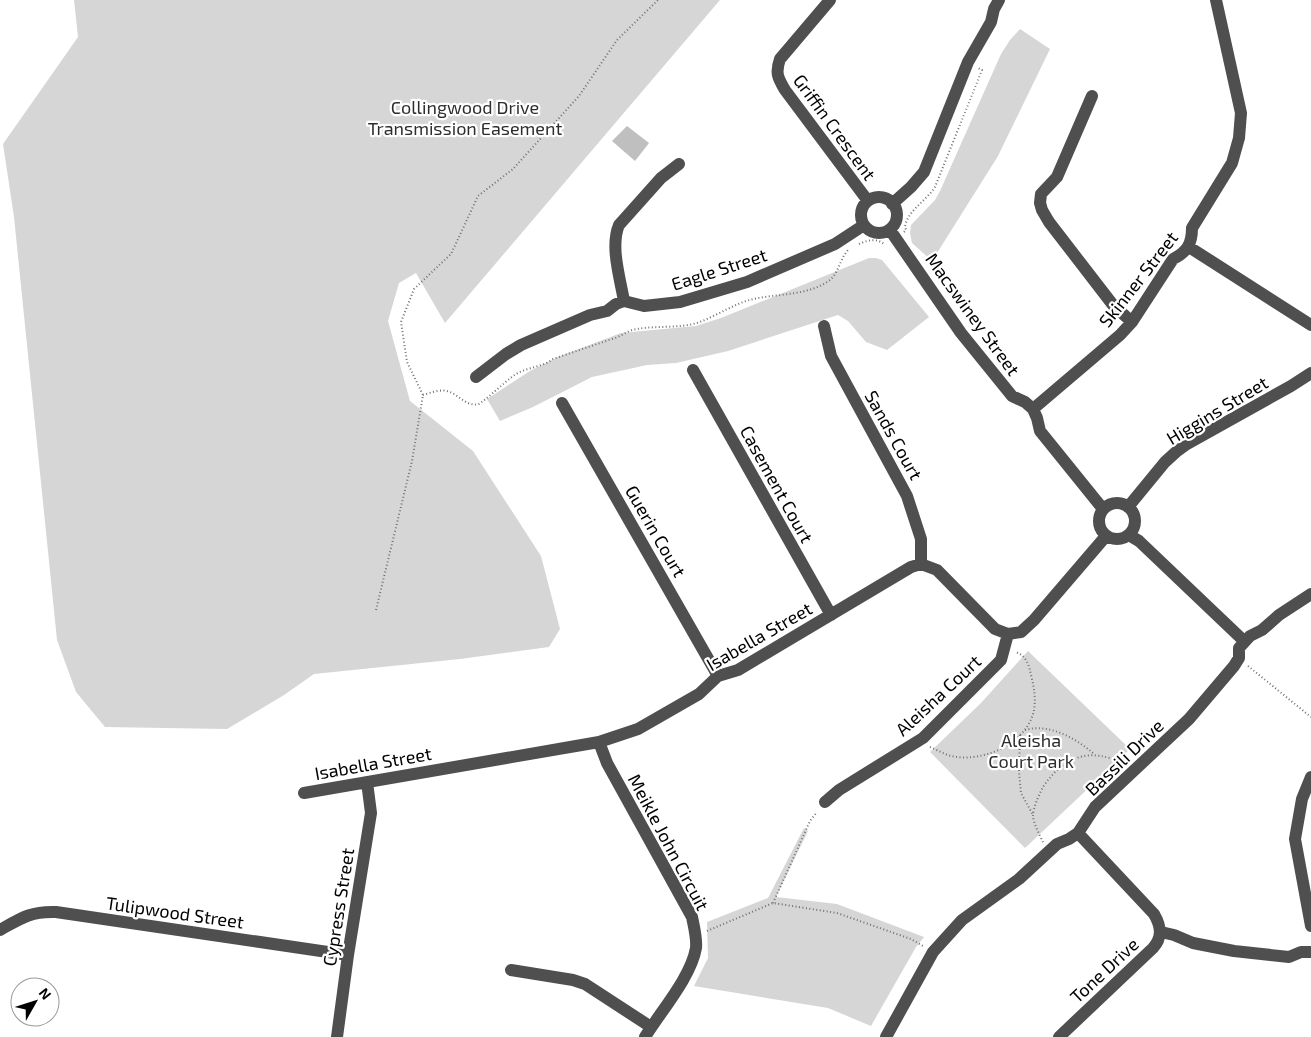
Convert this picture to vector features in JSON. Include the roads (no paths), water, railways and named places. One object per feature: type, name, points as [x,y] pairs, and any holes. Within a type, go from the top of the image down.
[{"type":"street","name":"Griffin Crescent","points":[[830,0],[780,59],[777,69],[779,79],[786,90],[868,201]]},
{"type":"street","points":[[892,204],[924,172],[968,62],[990,22],[994,8],[1000,0]]},
{"type":"street","name":"Skinner Street","points":[[1033,409],[1120,335],[1132,322],[1173,259],[1189,247],[1192,228],[1232,163],[1239,138],[1241,113],[1216,0]]},
{"type":"street","points":[[1092,96],[1057,177],[1041,194],[1040,203],[1049,222],[1113,305],[1132,322]]},
{"type":"street","points":[[476,377],[521,345],[590,315],[607,311],[624,301],[615,245],[615,233],[619,225],[660,178],[679,164]]},
{"type":"street","points":[[874,198],[883,198],[892,204],[897,216],[894,226],[890,230],[879,234],[864,225],[861,214],[862,208],[868,201],[874,198]]},
{"type":"street","name":"Eagle Street","points":[[624,301],[644,306],[680,302],[747,282],[836,244],[864,225]]},
{"type":"street","name":"Macswiney Street","points":[[890,230],[961,333],[1012,396],[1025,402],[1033,409]]},
{"type":"street","points":[[1189,247],[1311,325]]},
{"type":"street","name":"Sands Court","points":[[824,326],[831,356],[908,496],[921,539],[921,564]]},
{"type":"street","name":"Casement Court","points":[[693,370],[831,615]]},
{"type":"street","name":"Higgins Street","points":[[1128,507],[1176,452],[1311,373]]},
{"type":"street","name":"Guerin Court","points":[[562,403],[718,676]]},
{"type":"street","points":[[1033,409],[1040,431],[1103,509]]},
{"type":"street","points":[[1112,503],[1128,507],[1135,521],[1129,535],[1118,540],[1106,536],[1099,526],[1098,520],[1103,509],[1112,503]]},
{"type":"street","points":[[1129,535],[1139,541],[1244,641],[1311,594]]},
{"type":"street","points":[[921,564],[937,570],[995,629],[1008,634],[1021,632],[1034,620],[1106,536]]},
{"type":"street","name":"Isabella Street","points":[[304,793],[599,742],[638,729],[700,694],[718,676],[738,670],[911,567],[921,564]]},
{"type":"street","name":"Aleisha Court","points":[[825,802],[839,790],[923,738],[1001,660],[1006,649],[1008,634]]},
{"type":"street","name":"Bassili Drive","points":[[886,1037],[933,952],[962,920],[1019,879],[1050,849],[1078,833],[1095,807],[1188,719],[1234,666],[1239,658],[1240,648],[1244,641]]},
{"type":"street","name":"Meikle John Circuit","points":[[599,742],[607,763],[692,917],[696,936],[696,948],[690,967],[648,1032]]},
{"type":"street","points":[[1311,777],[1302,799],[1295,839],[1311,926]]},
{"type":"street","name":"Cypress Street","points":[[337,1037],[371,813],[367,782]]},
{"type":"street","name":"Tone Drive","points":[[1059,1037],[1153,948],[1159,941],[1160,932],[1160,924],[1154,914],[1078,833]]},
{"type":"street","name":"Tulipwood Street","points":[[0,930],[26,915],[41,911],[56,912],[348,955]]},
{"type":"street","points":[[1160,932],[1174,935],[1193,944],[1234,951],[1289,957],[1301,952],[1311,952]]},
{"type":"street","points":[[511,970],[573,980],[585,984],[648,1032]]},
{"type":"park label","name":"Collingwood Drive Transmission Easement","points":[[465,117]]},
{"type":"park label","name":"Aleisha Court Park","points":[[1031,750]]}]
